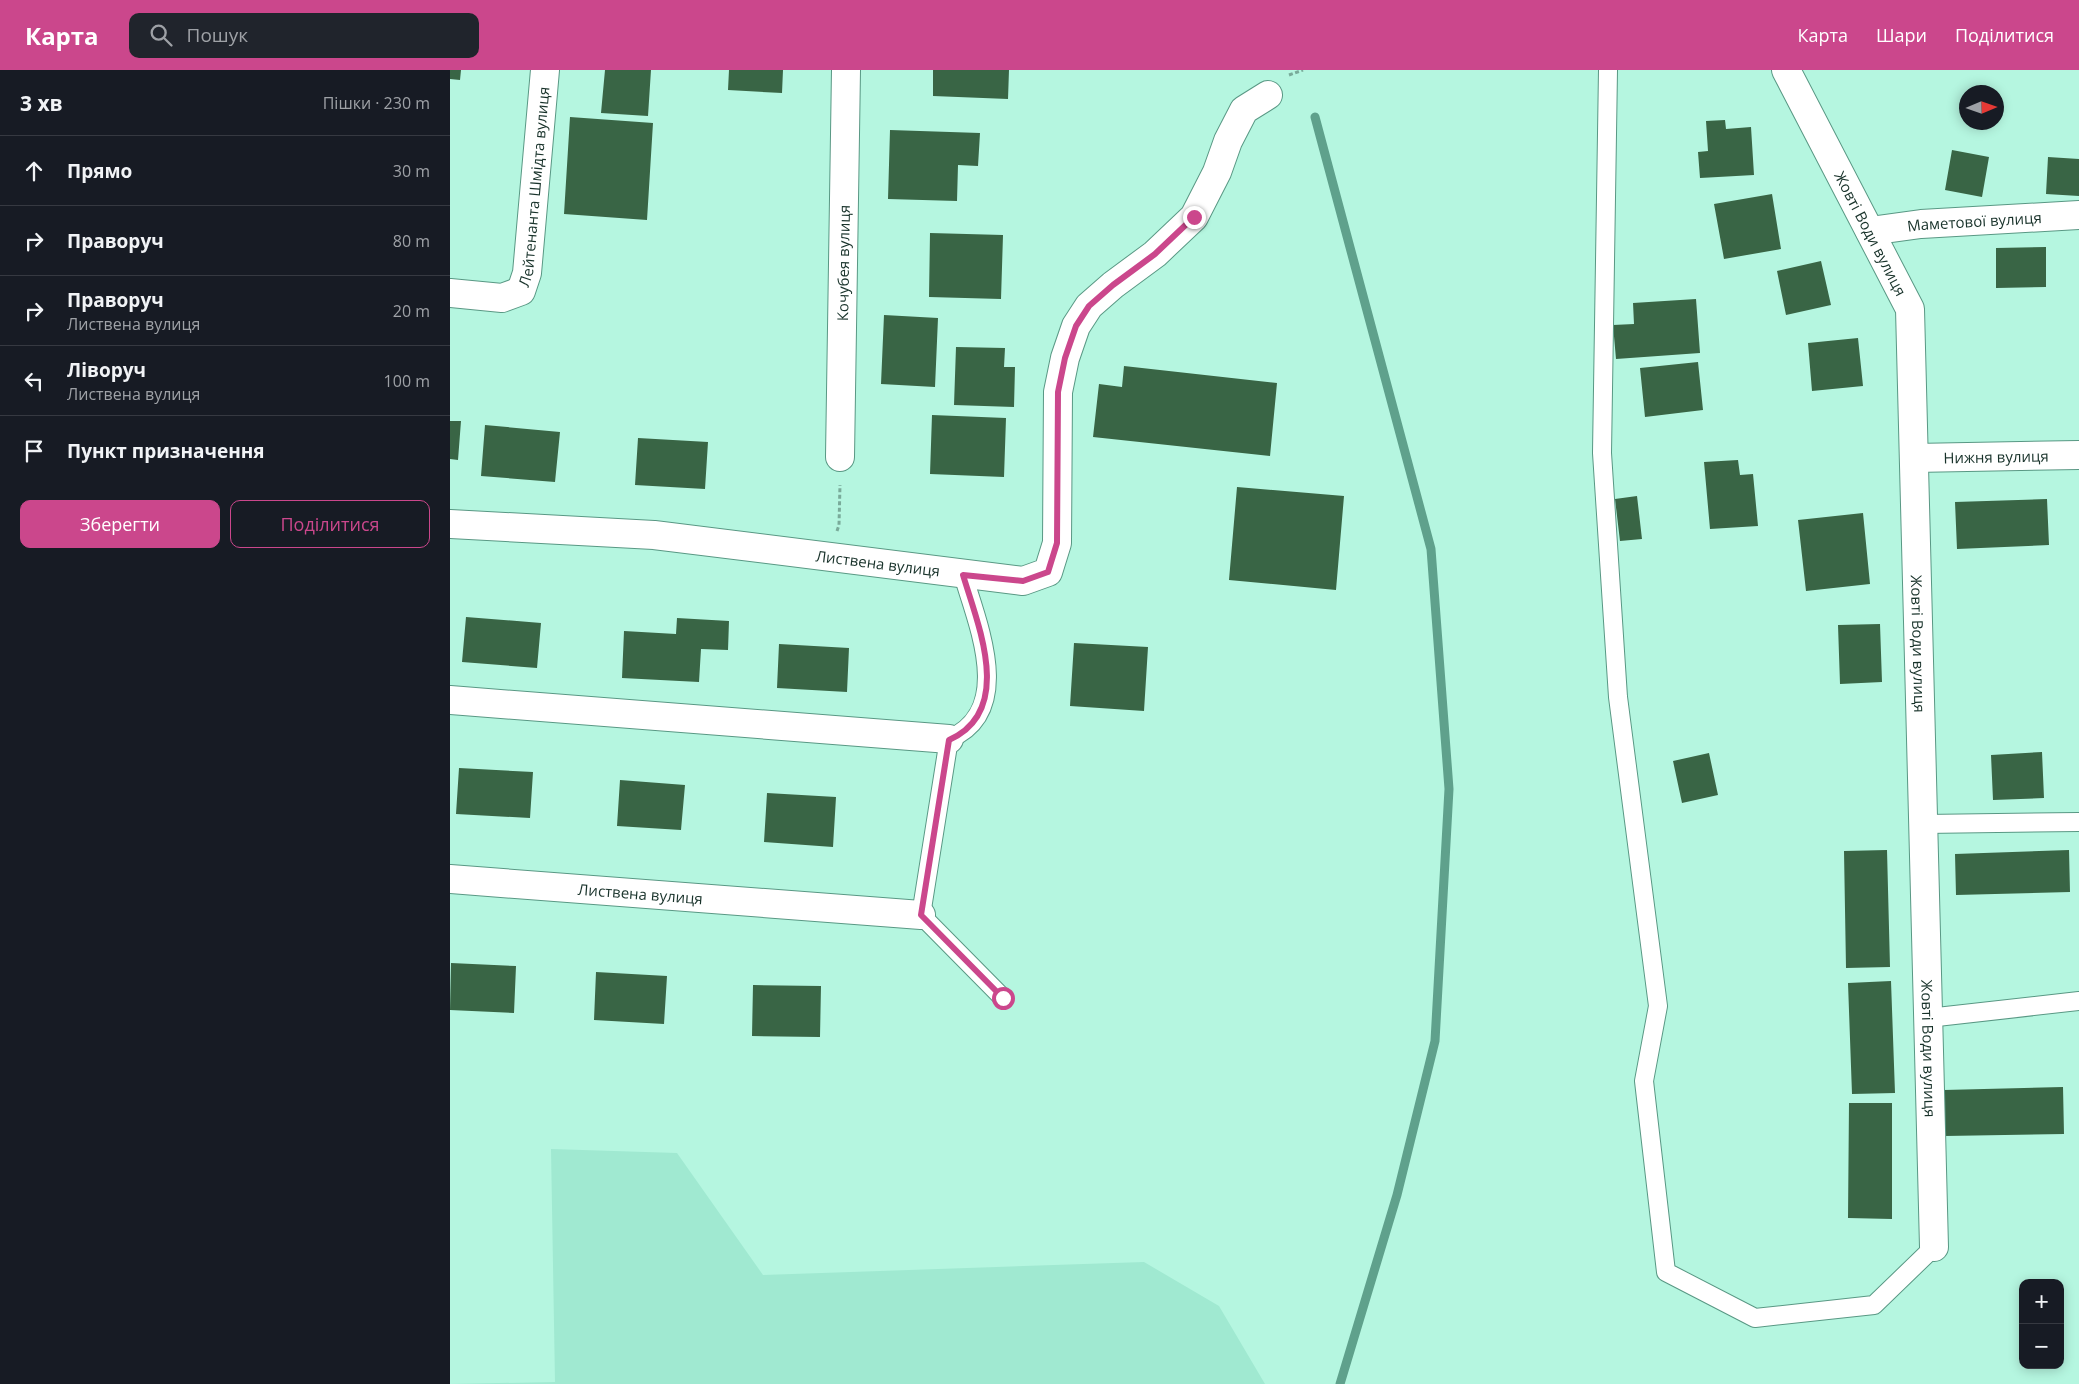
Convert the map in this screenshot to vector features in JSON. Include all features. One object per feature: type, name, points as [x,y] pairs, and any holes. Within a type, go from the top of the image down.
[{"type":"street","name":"Лейтенанта Шмідта вулиця","points":[[450,293],[502,298],[520,291],[527,273],[544,70]]},
{"type":"street","name":"Кочубея вулиця","points":[[840,457],[846,70]]},
{"type":"street","name":"Жовті Води вулиця","points":[[1786,70],[1910,309],[1934,1247]]},
{"type":"street","name":"Листвена вулиця","points":[[450,524],[654,535],[1023,581],[1048,572],[1057,543],[1058,392],[1065,358],[1076,326],[1089,306],[1113,285],[1155,254],[1194,217],[1217,172],[1228,141],[1244,110],[1268,95]]},
{"type":"street","name":"Маметової вулиця","points":[[1870,231],[1921,224],[2079,215]]},
{"type":"street","name":"Нижня вулиця","points":[[1914,458],[2079,455]]},
{"type":"street","points":[[450,700],[949,740]]},
{"type":"street","name":"Листвена вулиця","points":[[450,879],[921,915]]},
{"type":"lane","points":[[1608,70],[1602,454],[1618,697],[1658,1006],[1644,1081],[1666,1272],[1755,1318],[1874,1305],[1934,1247]]},
{"type":"lane","points":[[963,575],[985,650],[988,676],[984,701],[975,720],[965,733],[949,740],[921,915],[1003,998]]},
{"type":"lane","points":[[1924,824],[2079,822]]},
{"type":"lane","points":[[1928,1018],[2079,1001]]},
{"type":"path","points":[[826,555],[839,525],[840,457]]},
{"type":"shaded area","points":[[551,1149],[677,1153],[763,1275],[1144,1262],[1219,1306],[1265,1384],[450,1384],[555,1382]]},
{"type":"building","points":[[450,70],[461,70],[460,80],[450,79]]},
{"type":"building","points":[[605,70],[651,70],[648,116],[601,113]]},
{"type":"building","points":[[729,70],[783,70],[782,93],[728,90]]},
{"type":"building","points":[[933,70],[1009,70],[1008,99],[933,96]]},
{"type":"building","points":[[570,117],[653,123],[647,220],[564,214]]},
{"type":"building","points":[[1725,120],[1726,129],[1751,127],[1754,175],[1700,178],[1698,152],[1708,151],[1706,121]]},
{"type":"building","points":[[890,130],[980,133],[978,166],[958,165],[957,201],[888,199]]},
{"type":"building","points":[[1952,150],[1989,157],[1982,197],[1945,190]]},
{"type":"building","points":[[2048,157],[2079,159],[2079,196],[2046,194]]},
{"type":"building","points":[[1772,194],[1781,249],[1724,259],[1714,204]]},
{"type":"building","points":[[930,233],[1003,235],[1001,299],[929,297]]},
{"type":"building","points":[[2046,247],[2046,287],[1996,288],[1996,248]]},
{"type":"building","points":[[1821,261],[1831,305],[1786,315],[1777,271]]},
{"type":"building","points":[[1696,299],[1700,353],[1616,359],[1613,325],[1634,324],[1633,303]]},
{"type":"building","points":[[884,315],[938,318],[935,387],[881,384]]},
{"type":"building","points":[[1858,338],[1863,386],[1812,391],[1808,343]]},
{"type":"building","points":[[956,347],[1005,348],[1004,367],[1015,367],[1014,407],[954,405]]},
{"type":"building","points":[[1698,362],[1703,410],[1645,417],[1640,368]]},
{"type":"building","points":[[1124,366],[1277,383],[1270,456],[1093,437],[1099,384],[1122,387]]},
{"type":"building","points":[[932,415],[1006,418],[1004,477],[930,474]]},
{"type":"building","points":[[450,421],[461,421],[458,460],[450,459]]},
{"type":"building","points":[[485,425],[560,432],[555,482],[481,476]]},
{"type":"building","points":[[638,438],[708,442],[705,489],[635,485]]},
{"type":"building","points":[[1738,460],[1740,475],[1753,474],[1758,526],[1710,529],[1704,462]]},
{"type":"building","points":[[1237,487],[1344,496],[1336,590],[1229,580]]},
{"type":"building","points":[[1637,496],[1642,539],[1620,541],[1615,499]]},
{"type":"building","points":[[2047,499],[2049,545],[1957,549],[1955,502]]},
{"type":"building","points":[[1863,513],[1870,584],[1806,591],[1798,520]]},
{"type":"building","points":[[466,617],[541,623],[537,668],[462,662]]},
{"type":"building","points":[[677,618],[729,621],[728,650],[701,649],[699,682],[622,678],[624,631],[676,634]]},
{"type":"building","points":[[1880,624],[1882,682],[1840,684],[1838,625]]},
{"type":"building","points":[[1074,643],[1148,647],[1144,711],[1070,706]]},
{"type":"building","points":[[779,644],[849,648],[847,692],[777,688]]},
{"type":"building","points":[[2042,752],[2044,798],[1993,800],[1991,755]]},
{"type":"building","points":[[1709,753],[1718,795],[1682,803],[1673,761]]},
{"type":"building","points":[[459,768],[533,772],[530,818],[456,814]]},
{"type":"building","points":[[620,780],[685,785],[681,830],[617,826]]},
{"type":"building","points":[[767,793],[836,797],[833,847],[764,842]]},
{"type":"building","points":[[1887,850],[1890,967],[1846,968],[1844,851]]},
{"type":"building","points":[[2069,850],[2070,892],[1956,895],[1955,854]]},
{"type":"building","points":[[451,963],[516,966],[514,1013],[450,1010]]},
{"type":"building","points":[[596,972],[667,976],[664,1024],[594,1020]]},
{"type":"building","points":[[1891,981],[1895,1093],[1852,1094],[1848,983]]},
{"type":"building","points":[[753,985],[821,986],[820,1037],[752,1036]]},
{"type":"building","points":[[2063,1087],[2064,1134],[1945,1136],[1944,1090]]},
{"type":"building","points":[[1849,1103],[1892,1103],[1892,1219],[1848,1218]]},
{"type":"waterway","points":[[1315,117],[1431,549],[1449,789],[1435,1041],[1397,1195],[1340,1384]]},
{"type":"route","points":[[1003,998],[921,915],[949,740],[965,733],[975,720],[984,701],[988,676],[985,650],[963,575],[1023,581],[1048,572],[1057,543],[1058,392],[1065,358],[1076,326],[1089,306],[1113,285],[1155,254],[1194,217]]}]
